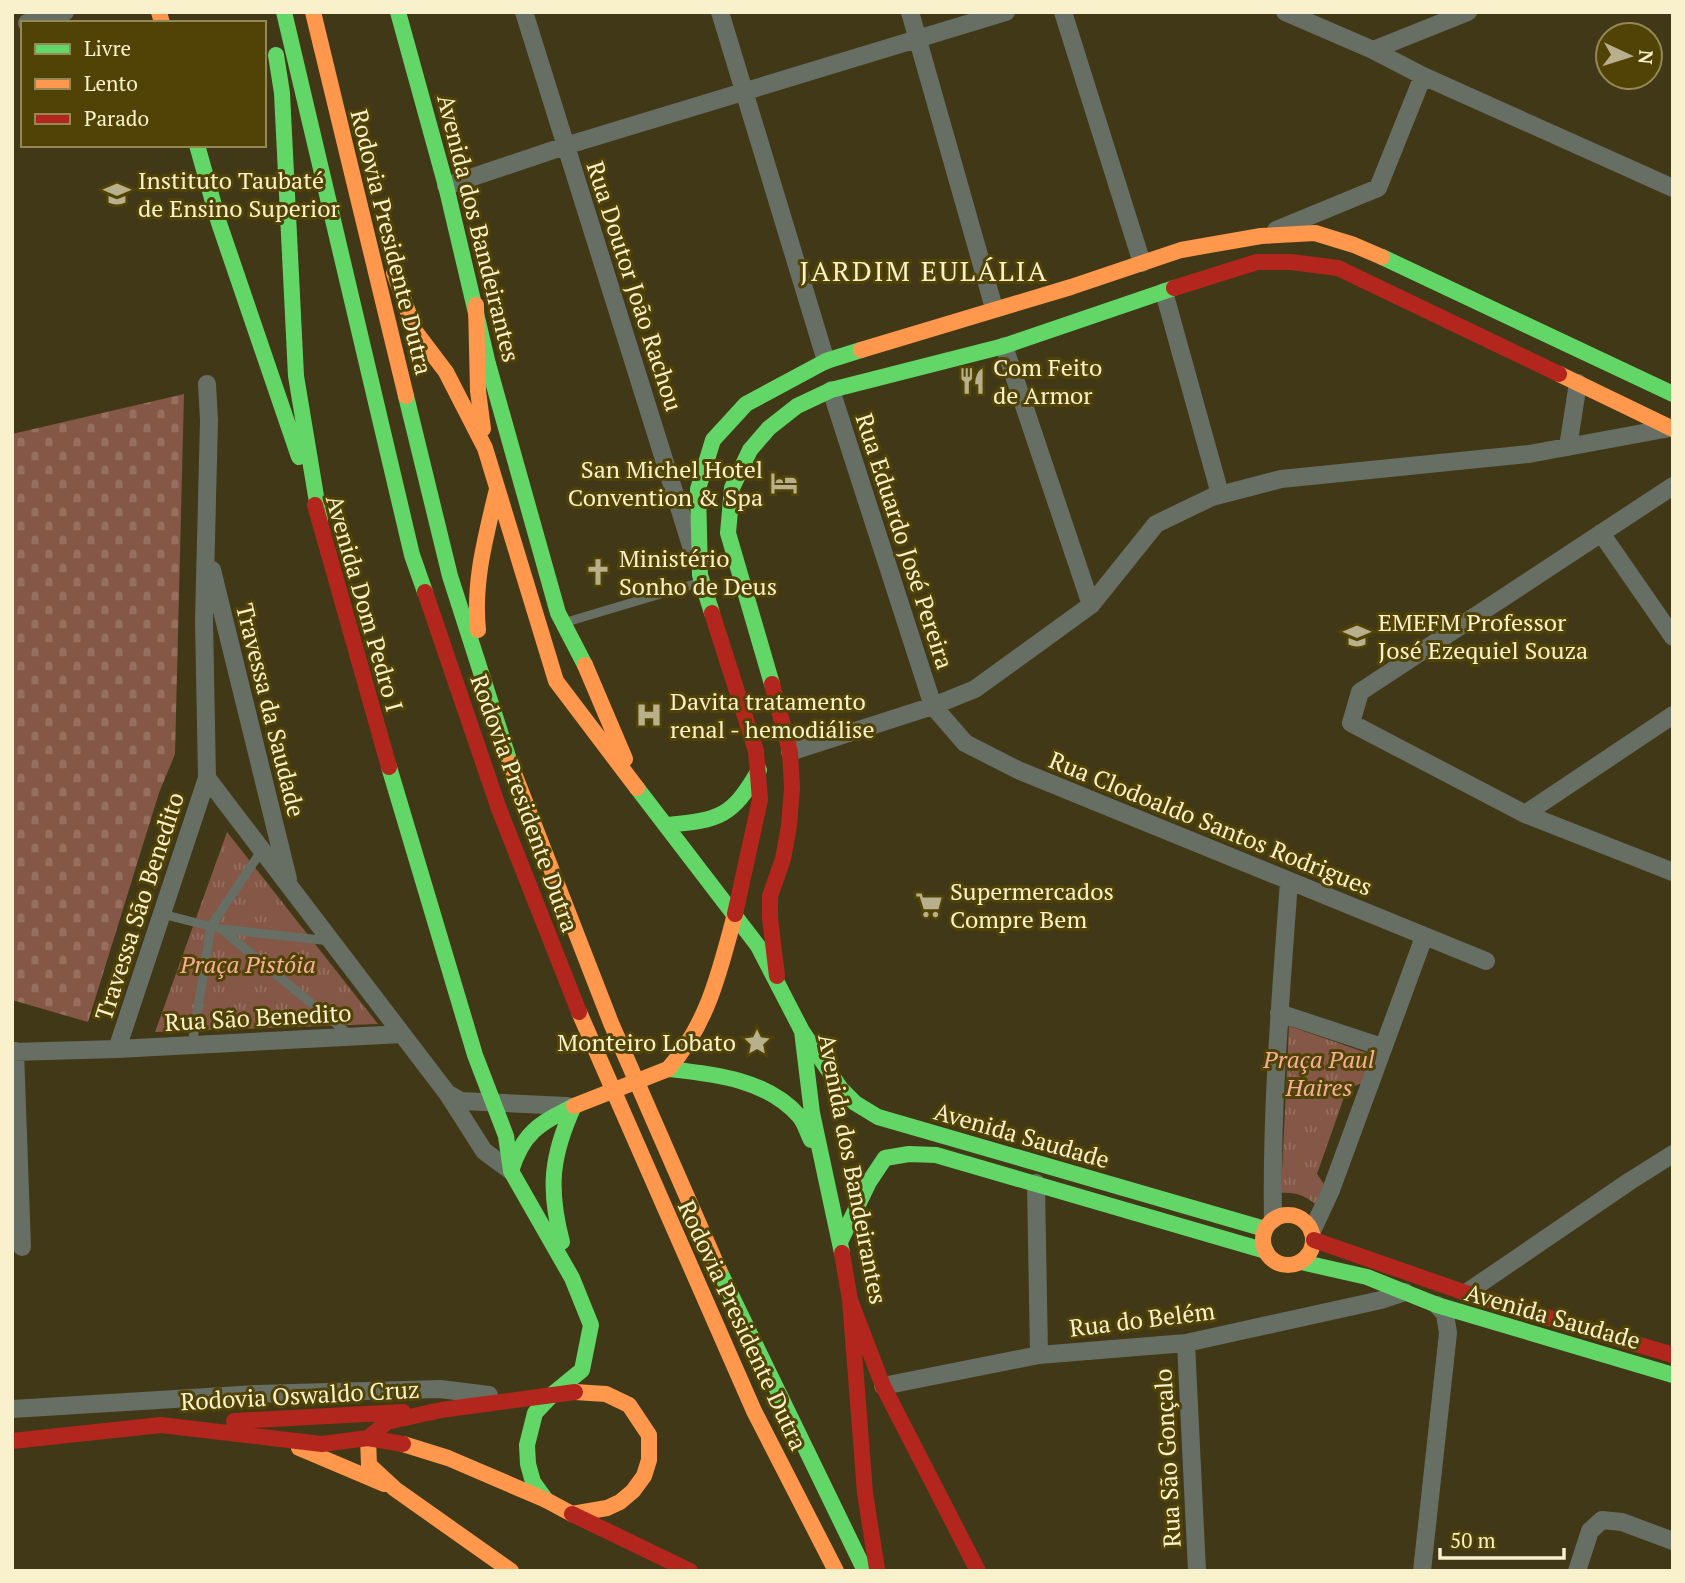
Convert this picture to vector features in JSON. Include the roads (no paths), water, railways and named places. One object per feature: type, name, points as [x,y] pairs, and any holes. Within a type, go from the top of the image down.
[{"type":"main road","name":"Rodovia Presidente Dutra","points":[[284,12],[412,555],[499,809],[588,1033],[737,1373],[836,1571]]},
{"type":"main road","name":"Rodovia Presidente Dutra","points":[[313,12],[450,576],[523,801],[611,1023],[697,1222],[865,1571]]},
{"type":"main road","name":"Avenida dos Bandeirantes","points":[[398,12],[446,186],[488,364],[558,613],[576,644],[637,788],[758,946],[802,1031],[812,1113],[850,1300],[883,1386],[978,1571]]},
{"type":"main road","points":[[271,26],[282,93],[296,376],[320,520]]},
{"type":"main road","points":[[341,131],[415,331],[446,372],[485,448],[556,681],[637,788]]},
{"type":"main road","name":"Avenida Dom Pedro I","points":[[198,147],[219,223],[320,520],[369,702],[482,1075],[506,1136],[511,1171]]},
{"type":"main road","points":[[572,1278],[511,1171],[519,1144],[536,1125],[574,1106],[668,1069],[683,1055],[697,1033],[717,983],[761,800],[759,770],[735,623],[728,533],[732,488],[750,450],[769,428],[797,405],[917,351],[995,308],[1181,250],[1261,236],[1315,233],[1354,245],[1419,273],[1673,394]]},
{"type":"main road","points":[[778,985],[770,896],[783,859],[789,826],[792,788],[790,752],[735,623],[701,578],[698,489],[713,440],[746,404],[826,361],[917,351],[1004,346],[1257,262],[1292,262],[1338,268],[1672,428]]},
{"type":"main road","points":[[476,305],[478,391],[485,448]]},
{"type":"main road","points":[[492,711],[474,606],[482,554],[498,487]]},
{"type":"main road","points":[[667,825],[712,821],[732,811],[744,798],[759,770]]},
{"type":"main road","points":[[717,983],[735,970]]},
{"type":"main road","points":[[756,974],[778,985]]},
{"type":"main road","name":"Avenida Saudade","points":[[802,1031],[841,1089],[855,1103],[878,1118],[1269,1224],[1280,1216],[1295,1216],[1302,1219],[1313,1235],[1466,1293],[1673,1355]]},
{"type":"main road","points":[[668,1069],[715,1074],[757,1088],[779,1099],[799,1116],[823,1164]]},
{"type":"main road","points":[[546,1500],[533,1482],[528,1464],[527,1445],[535,1413],[582,1370],[591,1325],[572,1278],[553,1211],[552,1162],[574,1106]]},
{"type":"main road","name":"Avenida Saudade","points":[[840,1242],[869,1182],[885,1158],[909,1154],[936,1155],[1265,1251],[1270,1258],[1285,1265],[1301,1262],[1367,1277],[1437,1305],[1673,1375]]},
{"type":"main road","points":[[1265,1251],[1263,1243],[1269,1224]]},
{"type":"main road","points":[[1301,1262],[1312,1248],[1313,1235]]},
{"type":"main road","points":[[850,1300],[865,1493],[877,1571]]},
{"type":"main road","points":[[368,1438],[387,1422],[440,1410],[554,1393],[584,1391],[606,1394],[629,1405],[649,1435],[649,1460],[633,1491],[620,1502],[572,1514]]},
{"type":"main road","points":[[440,1410],[427,1423],[427,1441],[448,1458]]},
{"type":"main road","name":"Rodovia Oswaldo Cruz","points":[[161,1425],[440,1410]]},
{"type":"main road","points":[[12,1441],[161,1425],[283,1441],[322,1444],[368,1438],[409,1445],[448,1458],[546,1500],[690,1571]]},
{"type":"main road","points":[[368,1438],[369,1465],[395,1489],[511,1571]]},
{"type":"main road","points":[[283,1441],[395,1489]]},
{"type":"street","points":[[32,21],[65,12]]},
{"type":"street","name":"Rua Doutor João Rachou","points":[[524,12],[701,578]]},
{"type":"street","points":[[720,12],[826,361]]},
{"type":"street","points":[[910,12],[995,308]]},
{"type":"street","points":[[446,186],[565,146],[1006,12]]},
{"type":"street","points":[[1063,12],[1142,263]]},
{"type":"street","points":[[1286,12],[1673,188]]},
{"type":"street","points":[[1373,50],[1468,12]]},
{"type":"street","points":[[1261,236],[1378,188],[1423,76]]},
{"type":"street","points":[[1164,292],[1220,495]]},
{"type":"street","points":[[1004,346],[1091,606]]},
{"type":"street","points":[[1568,447],[1578,383]]},
{"type":"street","name":"Travessa da Saudade","points":[[207,384],[209,420],[204,632],[207,778],[447,1093],[484,1151],[511,1171]]},
{"type":"street","name":"Rua Eduardo José Pereira","points":[[831,390],[933,706]]},
{"type":"street","points":[[790,752],[933,706],[975,689],[1091,606],[1156,524],[1220,495],[1282,479],[1529,454],[1672,428]]},
{"type":"street","name":"Avenida dos Bandeirantes","points":[[514,456],[524,467],[576,644]]},
{"type":"street","points":[[1673,486],[1360,692],[1350,723],[1525,814],[1673,872]]},
{"type":"street","points":[[1601,533],[1673,637]]},
{"type":"street","name":"Travessa da Saudade","points":[[206,546],[289,886]]},
{"type":"street","name":"Rua Clodoaldo Santos Rodrigues","points":[[933,706],[965,743],[1018,770],[1486,961]]},
{"type":"street","points":[[1525,814],[1673,715]]},
{"type":"street","name":"Travessa São Benedito","points":[[117,1049],[207,778]]},
{"type":"street","points":[[1269,1224],[1279,1013],[1289,881]]},
{"type":"street","points":[[1313,1235],[1424,937]]},
{"type":"street","points":[[1279,1013],[1382,1047]]},
{"type":"street","name":"Rua São Benedito","points":[[14,1051],[117,1049],[402,1034]]},
{"type":"street","points":[[14,1051],[22,1247]]},
{"type":"street","points":[[447,1093],[460,1101],[574,1106]]},
{"type":"street","points":[[1466,1293],[1673,1154]]},
{"type":"street","points":[[1036,1183],[1039,1355]]},
{"type":"street","name":"Rua do Belém","points":[[883,1386],[1039,1355],[1186,1343],[1381,1300],[1405,1292]]},
{"type":"street","points":[[1422,1571],[1448,1333],[1445,1314],[1437,1305]]},
{"type":"street","name":"Rua São Gonçalo","points":[[1186,1343],[1197,1571]]},
{"type":"street","points":[[12,1409],[256,1394],[440,1389],[520,1398]]},
{"type":"street","points":[[1577,1571],[1590,1531],[1602,1520],[1622,1522],[1673,1541]]},
{"type":"lane","points":[[570,621],[701,578]]},
{"type":"lane","points":[[192,1045],[216,927],[262,850]]},
{"type":"lane","points":[[162,914],[216,927],[330,941]]},
{"type":"lane","points":[[216,927],[353,1037]]},
{"type":"place","name":"Instituto Taubaté de Ensino Superior","points":[[117,194]]},
{"type":"place","name":"Com Feito de Armor","points":[[972,381]]},
{"type":"place","name":"San Michel Hotel Convention & Spa","points":[[784,483]]},
{"type":"place","name":"Ministério Sonho de Deus","points":[[598,572]]},
{"type":"place","name":"EMEFM Professor José Ezequiel Souza","points":[[1357,636]]},
{"type":"place","name":"Davita tratamento renal - hemodiálise","points":[[649,715]]},
{"type":"place","name":"Supermercados Compre Bem","points":[[929,905]]},
{"type":"place","name":"Monteiro Lobato","points":[[757,1042]]},
{"type":"district","name":"JARDIM EULÁLIA","points":[[924,270]]},
{"type":"park label","name":"Praça Pistóia","points":[[248,964]]},
{"type":"park label","name":"Praça Paul Haires","points":[[1319,1073]]}]
